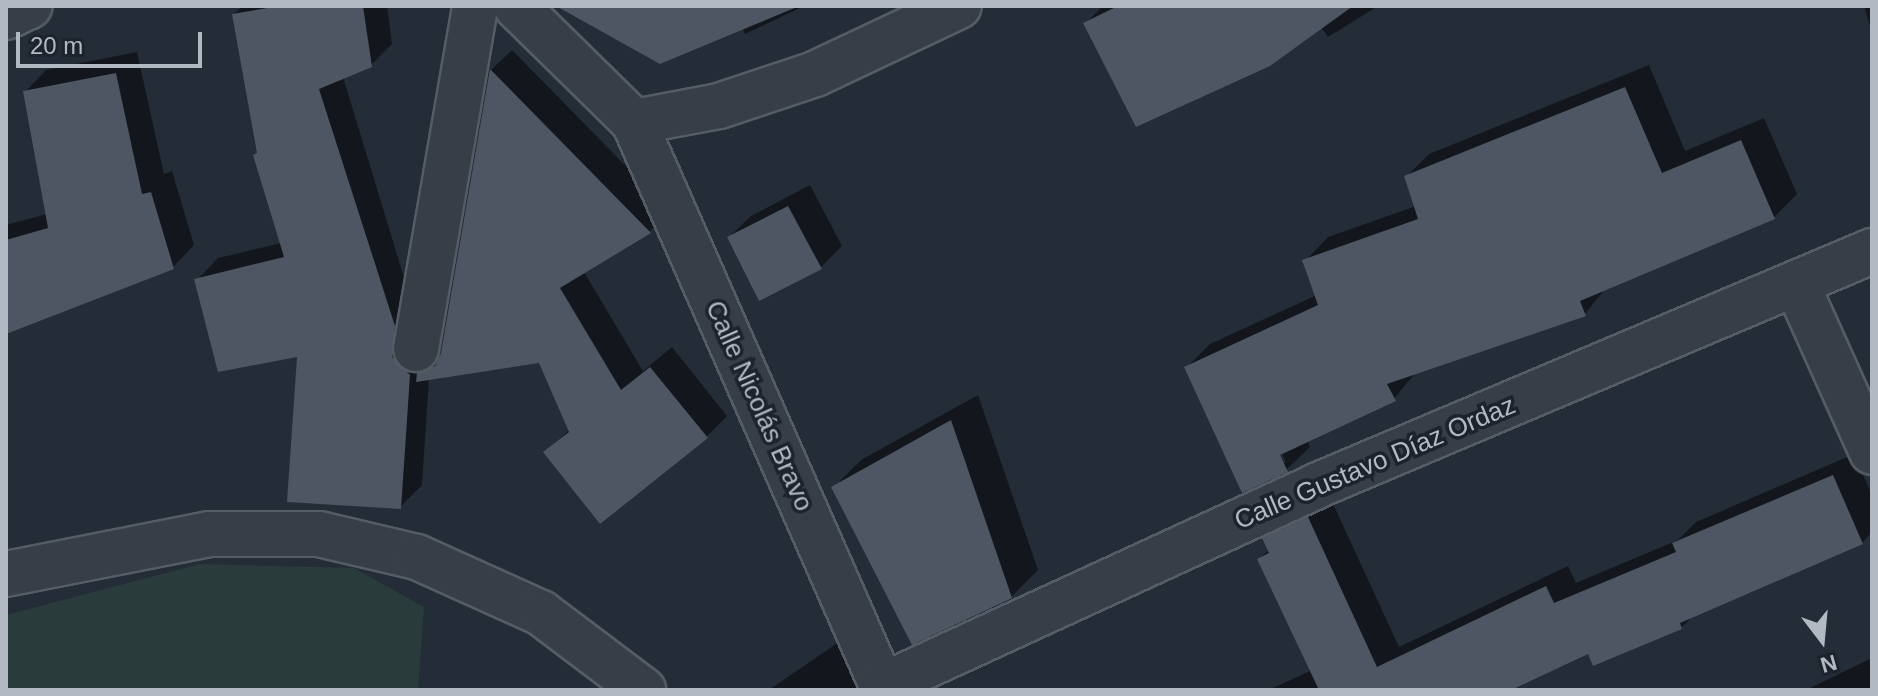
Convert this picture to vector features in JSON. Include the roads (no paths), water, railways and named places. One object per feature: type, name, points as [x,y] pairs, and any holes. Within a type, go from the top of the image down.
[{"type":"street","points":[[6,17],[30,6]]},
{"type":"street","points":[[416,349],[475,6]]},
{"type":"street","points":[[516,6],[634,122],[719,106],[815,74],[959,6]]},
{"type":"street","name":"Calle Nicolás Bravo","points":[[634,122],[883,688]]},
{"type":"street","name":"Calle Gustavo Díaz Ordaz","points":[[883,688],[1316,486],[1872,251]]},
{"type":"street","points":[[1796,283],[1872,452]]},
{"type":"street","points":[[6,574],[210,534],[319,534],[417,557],[541,613],[643,690]]}]
